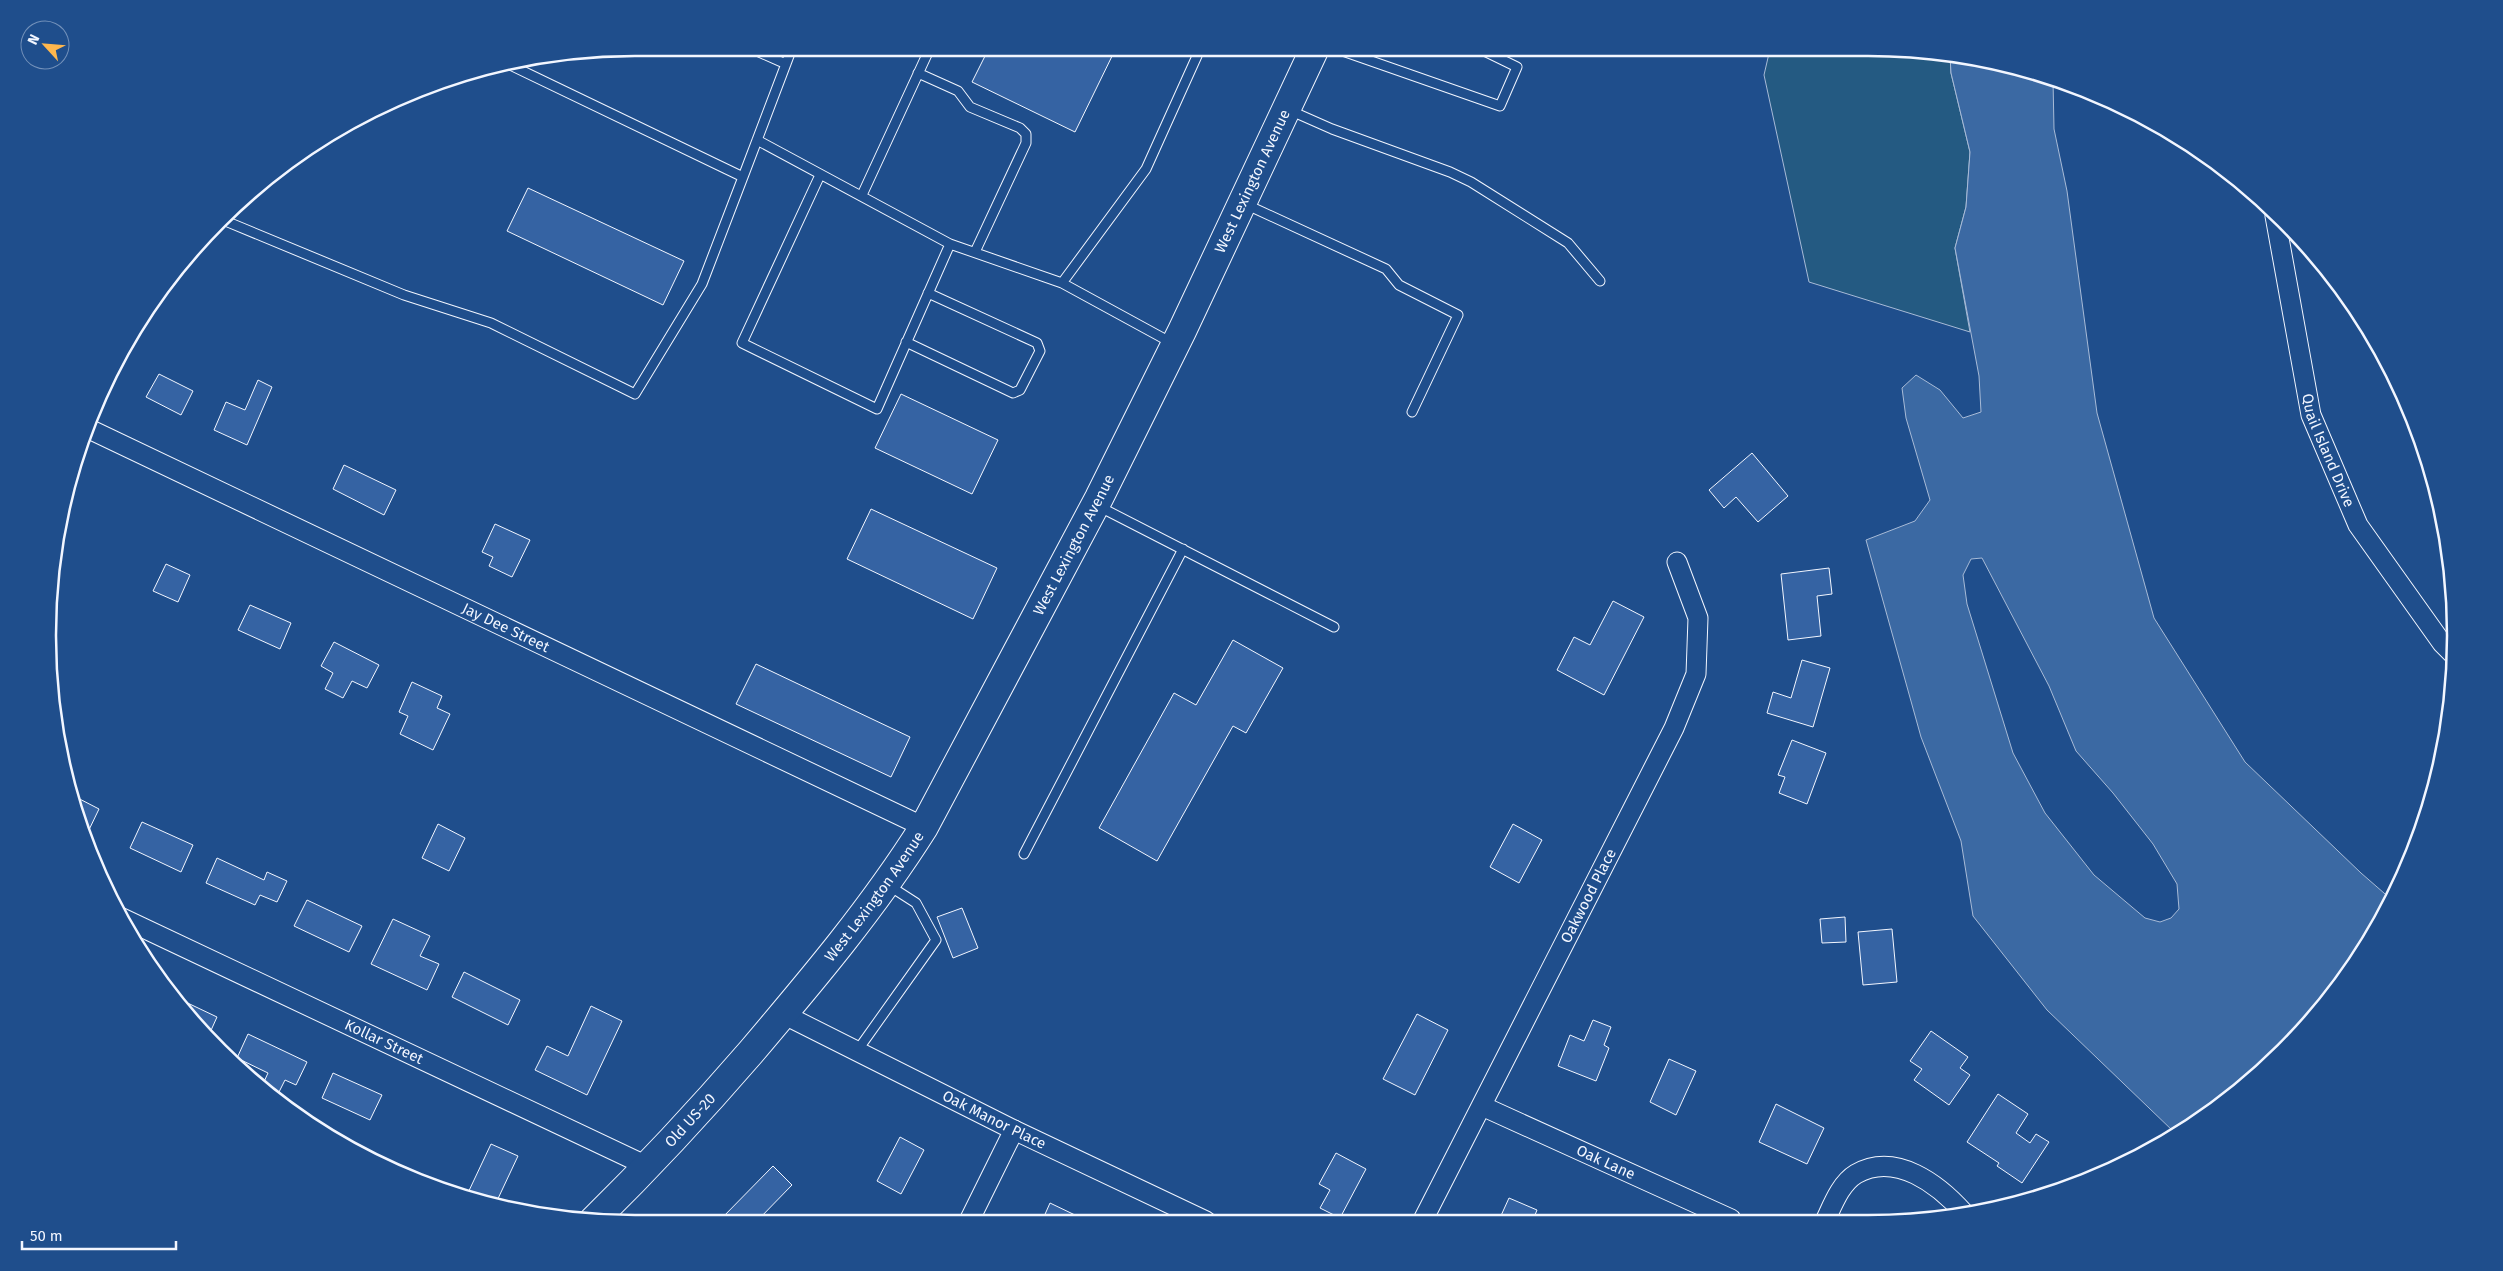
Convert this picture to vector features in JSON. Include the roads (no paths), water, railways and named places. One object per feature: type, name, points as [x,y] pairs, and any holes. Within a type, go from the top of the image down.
[{"type":"main road","name":"West Lexington Avenue","points":[[785,1015],[887,884],[924,827],[1096,504],[1175,345],[1311,56]]},
{"type":"main road","name":"Old US-20","points":[[601,1214],[717,1093],[785,1015]]},
{"type":"street","name":"Quail Island Drive","points":[[2277,226],[2311,415],[2358,526],[2447,648]]},
{"type":"street","name":"Jay Dee Street","points":[[94,431],[924,827]]},
{"type":"street","name":"Oakwood Place","points":[[1426,1215],[1674,728],[1696,674],[1698,618],[1677,562]]},
{"type":"street","name":"Kollar Street","points":[[133,923],[649,1166]]},
{"type":"street","name":"Oak Manor Place","points":[[785,1015],[1014,1130],[1195,1215]]},
{"type":"street","name":"Oak Lane","points":[[1482,1106],[1722,1215]]},
{"type":"street","points":[[972,1215],[1014,1130]]},
{"type":"street","points":[[1828,1215],[1837,1195],[1856,1174],[1885,1166],[1916,1173],[1947,1193],[1959,1207]]},
{"type":"lane","points":[[768,56],[786,64]]},
{"type":"lane","points":[[230,223],[404,295],[491,323],[635,394],[702,284],[789,56]]},
{"type":"lane","points":[[862,195],[926,56]]},
{"type":"lane","points":[[1062,283],[1146,168],[1197,56]]},
{"type":"lane","points":[[1357,56],[1500,106],[1517,67],[1494,56]]},
{"type":"lane","points":[[517,68],[743,177]]},
{"type":"lane","points":[[918,73],[958,91],[970,107],[1020,128],[1026,134],[1026,143],[975,252]]},
{"type":"lane","points":[[1287,108],[1332,129],[1450,172],[1471,182],[1568,242],[1600,281]]},
{"type":"lane","points":[[757,140],[950,244],[1062,283],[1175,345]]},
{"type":"lane","points":[[820,175],[742,343],[877,409],[950,244]]},
{"type":"lane","points":[[1242,203],[1386,269],[1399,285],[1458,315],[1412,412]]},
{"type":"lane","points":[[906,342],[1013,393],[1020,390],[1040,351],[1037,343],[928,292]]},
{"type":"lane","points":[[1096,504],[1334,627]]},
{"type":"lane","points":[[1024,854],[1183,550]]},
{"type":"lane","points":[[858,1051],[936,940],[916,903],[887,884]]}]
